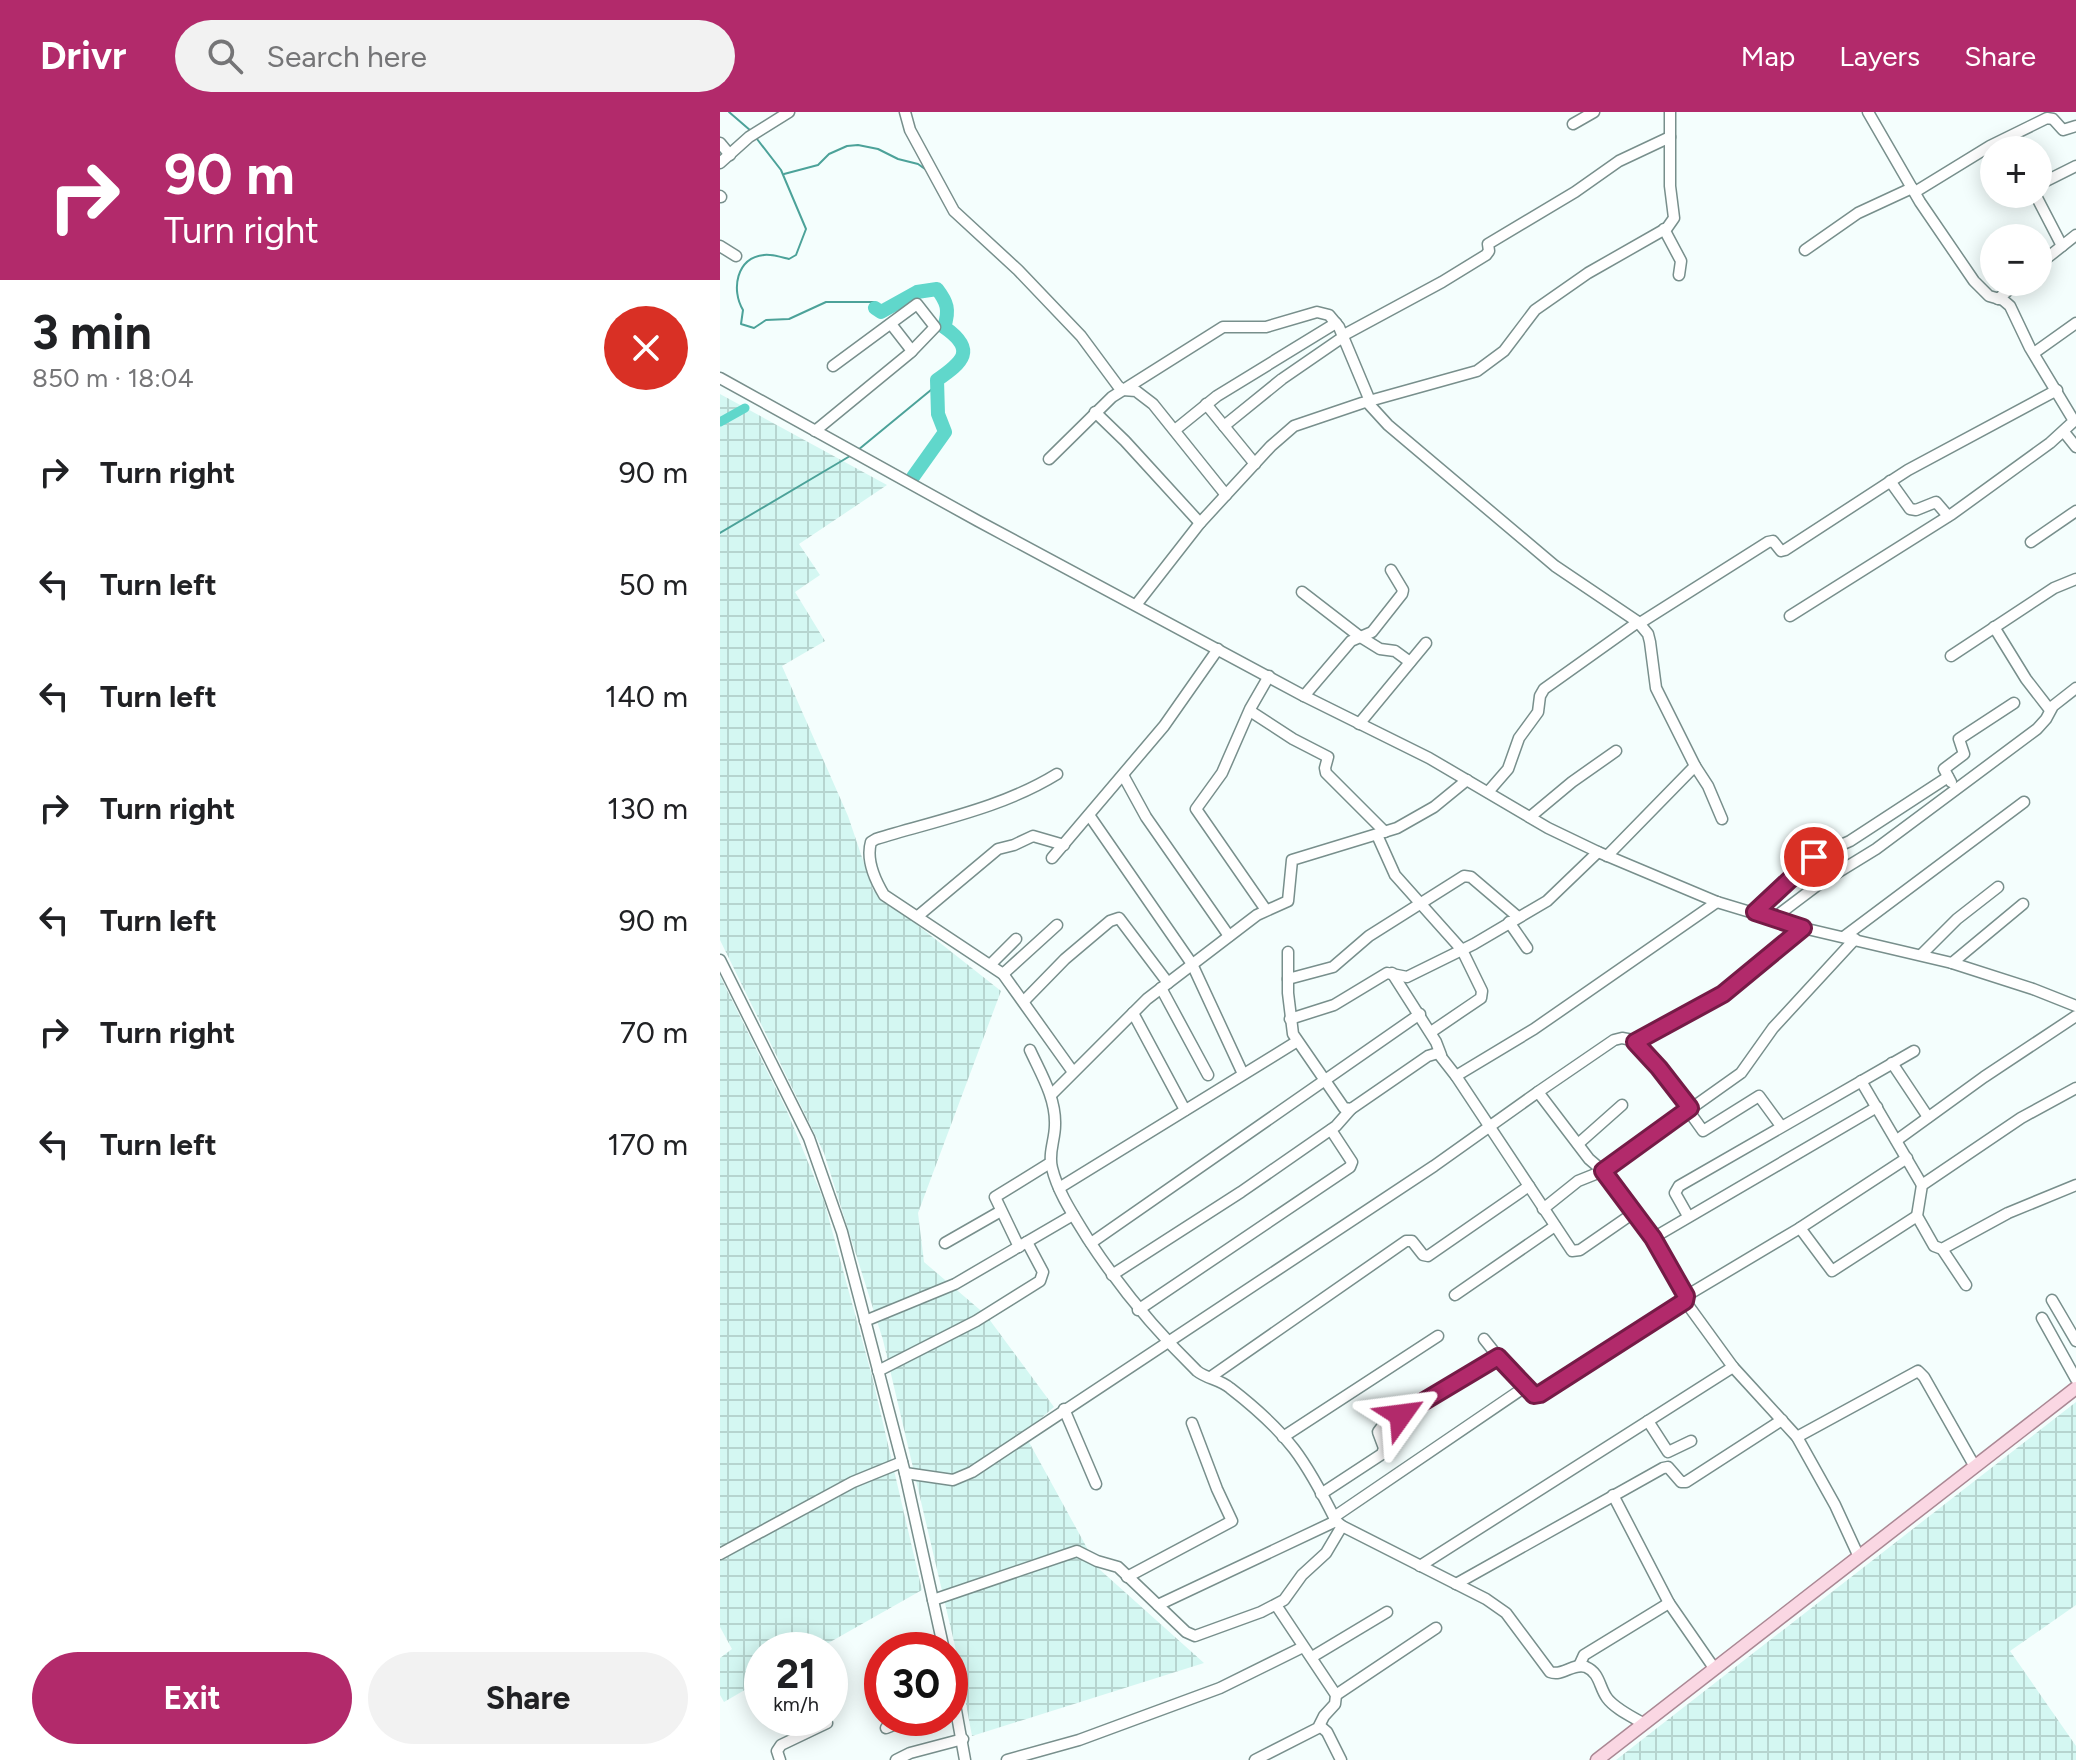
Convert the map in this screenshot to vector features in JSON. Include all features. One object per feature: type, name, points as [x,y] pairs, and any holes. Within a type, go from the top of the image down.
[{"type":"main road","points":[[1597,1760],[2076,1388]]},
{"type":"street","points":[[720,163],[753,134],[789,112]]},
{"type":"street","points":[[905,112],[910,130],[954,211],[1018,270],[1081,336],[1123,390],[1144,396],[1226,495]]},
{"type":"street","points":[[1573,124],[1594,112]]},
{"type":"street","points":[[1136,605],[1200,523],[1294,426],[1477,371],[1504,351],[1535,310],[1595,268],[1664,229],[1674,218],[1670,186],[1670,112]]},
{"type":"street","points":[[1790,616],[1948,516],[2064,432],[2073,424],[2074,418],[2034,353],[2010,306],[1982,291],[1974,281],[1914,190],[1868,112]]},
{"type":"street","points":[[1805,250],[1858,213],[1914,190],[1990,146],[2047,118],[2053,119],[2063,130],[2076,126]]},
{"type":"street","points":[[1224,426],[1282,379],[1343,336],[1486,255],[1488,244],[1575,192],[1630,154],[1670,137]]},
{"type":"street","points":[[720,143],[730,155]]},
{"type":"street","points":[[2052,178],[2076,166]]},
{"type":"street","points":[[2042,208],[2062,246]]},
{"type":"street","points":[[1664,229],[1681,261],[1679,275]]},
{"type":"street","points":[[2052,254],[2076,235]]},
{"type":"street","points":[[720,246],[736,256]]},
{"type":"street","points":[[1998,299],[2002,296]]},
{"type":"street","points":[[815,431],[912,351],[935,328],[921,306],[915,305],[833,366]]},
{"type":"street","points":[[1049,459],[1095,412],[1123,390],[1223,327],[1277,325],[1317,312],[1329,315],[1343,336],[1369,401],[1388,425],[1555,566],[1639,623],[1650,642],[1656,688],[1722,819]]},
{"type":"street","points":[[1175,430],[1206,404],[1336,323]]},
{"type":"street","points":[[2034,353],[2076,323]]},
{"type":"street","points":[[891,324],[912,351]]},
{"type":"street","points":[[720,378],[1304,696],[1603,854],[1717,902],[1803,928],[1952,963],[2076,1006]]},
{"type":"street","points":[[1488,792],[1508,769],[1519,738],[1538,712],[1544,689],[1639,623],[1768,542],[1773,541],[1781,551],[1785,550],[1890,481],[2057,390]]},
{"type":"street","points":[[1206,404],[1255,464]]},
{"type":"street","points":[[1095,412],[1200,523]]},
{"type":"street","points":[[2064,432],[2076,447]]},
{"type":"street","points":[[1890,481],[1910,509],[1916,510],[1936,502],[1948,516]]},
{"type":"street","points":[[2031,542],[2076,511]]},
{"type":"street","points":[[1304,696],[1351,641],[1372,632],[1402,594],[1391,570]]},
{"type":"street","points":[[1951,656],[2054,588],[2076,579]]},
{"type":"street","points":[[1302,592],[1359,636],[1380,649],[1395,651],[1410,662]]},
{"type":"street","points":[[1994,627],[2026,679],[2050,710]]},
{"type":"street","points":[[1359,724],[1426,643]]},
{"type":"street","points":[[1052,858],[1164,726],[1218,649]]},
{"type":"street","points":[[1266,910],[1196,809],[1222,773],[1269,676]]},
{"type":"street","points":[[1774,918],[1819,884],[1876,849],[2037,729],[2050,710],[2076,688]]},
{"type":"street","points":[[1955,789],[1944,769],[1964,754],[1960,737],[2014,703]]},
{"type":"street","points":[[1250,711],[1328,757],[1326,773],[1381,834],[1395,875],[1462,950],[1483,995],[1431,1032]]},
{"type":"street","points":[[1530,817],[1616,751]]},
{"type":"street","points":[[1290,1019],[1334,1005],[1391,972],[1407,977],[1462,950],[1547,901],[1603,854],[1695,766]]},
{"type":"street","points":[[1057,774],[963,816],[885,836],[871,842],[869,850],[884,895],[1003,974],[1073,1072]]},
{"type":"street","points":[[1123,775],[1146,817],[1229,936]]},
{"type":"street","points":[[1755,912],[1814,857],[1859,835],[1948,777]]},
{"type":"street","points":[[1051,1095],[1133,1013],[1165,986],[1266,910],[1285,903],[1290,898],[1289,866],[1292,860],[1381,834],[1434,807],[1467,780]]},
{"type":"street","points":[[1543,1209],[1578,1181],[1603,1171],[1741,1073],[1773,1028],[1850,938],[2024,802]]},
{"type":"street","points":[[1089,815],[1192,964],[1243,1074]]},
{"type":"street","points":[[918,916],[998,849],[1033,836],[1064,845]]},
{"type":"street","points":[[1288,979],[1333,967],[1369,936],[1467,876],[1514,919],[1527,948]]},
{"type":"street","points":[[1921,955],[1957,919],[1998,887]]},
{"type":"street","points":[[1456,1076],[1534,1029],[1717,902]]},
{"type":"street","points":[[1952,963],[2023,904]]},
{"type":"street","points":[[1024,1001],[1065,959],[1110,921],[1119,918],[1165,986],[1208,1075]]},
{"type":"street","points":[[1003,974],[1057,925]]},
{"type":"street","points":[[1635,1042],[1723,994],[1803,928]]},
{"type":"street","points":[[991,964],[1016,939]]},
{"type":"street","points":[[1288,952],[1290,1019],[1296,1042],[1344,1108],[1351,1109]]},
{"type":"street","points":[[720,960],[724,975],[809,1138],[842,1232],[905,1473],[940,1632]]},
{"type":"street","points":[[1391,972],[1431,1032],[1441,1055],[1569,1248],[1575,1252],[1635,1212]]},
{"type":"street","points":[[1133,1013],[1185,1110]]},
{"type":"street","points":[[1091,1243],[1420,1014]]},
{"type":"street","points":[[1897,1140],[2076,1016]]},
{"type":"street","points":[[905,1473],[953,1480],[966,1476],[1490,1128],[1504,1115],[1614,1040],[1622,1038],[1635,1042],[1659,1068],[1703,1131],[1759,1096],[1781,1126]]},
{"type":"street","points":[[1059,1188],[1296,1042]]},
{"type":"street","points":[[1030,1050],[1051,1095],[1055,1125],[1050,1163],[1059,1188],[1112,1275],[1167,1342],[1201,1375],[1212,1376],[1228,1386],[1283,1437],[1295,1450],[1337,1521],[1486,1599],[1506,1613],[1553,1675],[1579,1666],[1588,1668],[1595,1674],[1608,1699],[1644,1724]]},
{"type":"street","points":[[1688,1216],[1675,1193],[1676,1188],[1914,1051]]},
{"type":"street","points":[[1112,1275],[1189,1228],[1331,1130],[1351,1109],[1428,1056],[1434,1053],[1441,1055]]},
{"type":"street","points":[[1892,1063],[1928,1117]]},
{"type":"street","points":[[1861,1081],[1922,1185],[1917,1216],[1934,1246],[1942,1249],[1966,1285]]},
{"type":"street","points":[[1922,1185],[2021,1118],[2076,1088]]},
{"type":"street","points":[[1538,1092],[1589,1159],[1603,1171],[1635,1212],[1686,1299],[1733,1367],[1797,1437],[1835,1505],[1859,1557]]},
{"type":"street","points":[[1578,1144],[1622,1105]]},
{"type":"street","points":[[1653,1238],[1877,1107]]},
{"type":"street","points":[[1138,1310],[1350,1167],[1352,1162],[1331,1130]]},
{"type":"street","points":[[1484,1339],[1525,1387],[1534,1395],[1540,1394],[1907,1158]]},
{"type":"street","points":[[878,1371],[976,1321],[1040,1281],[1043,1272],[1001,1211],[995,1197],[1050,1163]]},
{"type":"street","points":[[1942,1249],[2008,1213],[2076,1185]]},
{"type":"street","points":[[1212,1376],[1406,1241],[1412,1241],[1423,1255],[1428,1256],[1529,1186]]},
{"type":"street","points":[[945,1243],[1001,1211]]},
{"type":"street","points":[[865,1321],[955,1284],[1073,1215]]},
{"type":"street","points":[[1800,1228],[1832,1271],[1917,1216]]},
{"type":"street","points":[[1455,1295],[1555,1226]]},
{"type":"street","points":[[2052,1300],[2076,1341]]},
{"type":"street","points":[[2042,1318],[2076,1379]]},
{"type":"street","points":[[1283,1437],[1438,1336]]},
{"type":"street","points":[[1321,1494],[1382,1454],[1384,1448],[1378,1432],[1381,1428],[1498,1357]]},
{"type":"street","points":[[1420,1566],[1733,1367]]},
{"type":"street","points":[[1797,1437],[1918,1371],[1975,1467]]},
{"type":"street","points":[[1158,1605],[1337,1521],[1525,1387]]},
{"type":"street","points":[[1064,1409],[1096,1484]]},
{"type":"street","points":[[1456,1584],[1666,1467],[1681,1482],[1686,1482],[1782,1420]]},
{"type":"street","points":[[1648,1421],[1668,1452],[1691,1441]]},
{"type":"street","points":[[1127,1577],[1232,1521],[1192,1423]]},
{"type":"street","points":[[720,1554],[853,1482],[902,1462]]},
{"type":"street","points":[[1613,1495],[1669,1603],[1714,1668]]},
{"type":"street","points":[[933,1600],[1077,1551],[1114,1565],[1191,1636],[1284,1600],[1302,1575],[1326,1553],[1337,1521]]},
{"type":"street","points":[[1579,1666],[1584,1655],[1669,1603]]},
{"type":"street","points":[[1255,1760],[1320,1726],[1335,1704],[1336,1695],[1276,1605]]},
{"type":"street","points":[[1312,1657],[1387,1612]]},
{"type":"street","points":[[1336,1695],[1436,1628]]},
{"type":"street","points":[[1007,1760],[1079,1740],[1220,1688],[1303,1647]]},
{"type":"street","points":[[1320,1726],[1327,1732],[1341,1760]]},
{"type":"street","points":[[780,1760],[778,1748],[802,1736]]},
{"type":"street","points":[[962,1736],[965,1760]]},
{"type":"street","points":[[896,1760],[910,1753],[963,1739]]},
{"type":"shaded area","points":[[720,394],[887,485],[799,544],[820,575],[795,592],[825,641],[782,666],[848,816],[873,890],[1001,991],[918,1213],[924,1262],[986,1315],[1054,1407],[1024,1433],[1098,1568],[1204,1663],[972,1736],[968,1715],[968,1632],[952,1632],[883,1340],[824,1153],[720,940]]},
{"type":"shaded area","points":[[720,976],[787,1111],[824,1201],[872,1376],[922,1590],[848,1632],[744,1632],[744,1690],[724,1702],[720,1695],[720,1658],[732,1649],[720,1627]]},
{"type":"shaded area","points":[[2076,1402],[2076,1605],[2010,1651],[2076,1746],[2076,1760],[1616,1760]]},
{"type":"waterway","points":[[729,112],[751,131]]},
{"type":"waterway","points":[[757,139],[781,170],[806,229],[796,255],[789,259],[773,255],[755,257],[742,268],[737,285],[743,310],[741,324],[754,328],[766,320],[789,319],[826,302],[875,302],[875,308]]},
{"type":"waterway","points":[[784,174],[818,165],[829,154],[858,145],[878,149],[925,169]]},
{"type":"waterway","points":[[875,308],[881,312],[917,292],[937,289],[946,306],[944,327],[963,349],[963,355],[954,367],[937,380],[938,414],[945,432],[913,477]]},
{"type":"waterway","points":[[858,450],[937,385]]},
{"type":"waterway","points":[[720,422],[745,408]]},
{"type":"waterway","points":[[720,533],[850,456]]},
{"type":"route","points":[[1401,1415],[1498,1357],[1534,1395],[1540,1394],[1685,1301],[1686,1296],[1653,1238],[1603,1171],[1690,1108],[1635,1042],[1723,994],[1803,928],[1755,912],[1814,857]]}]
